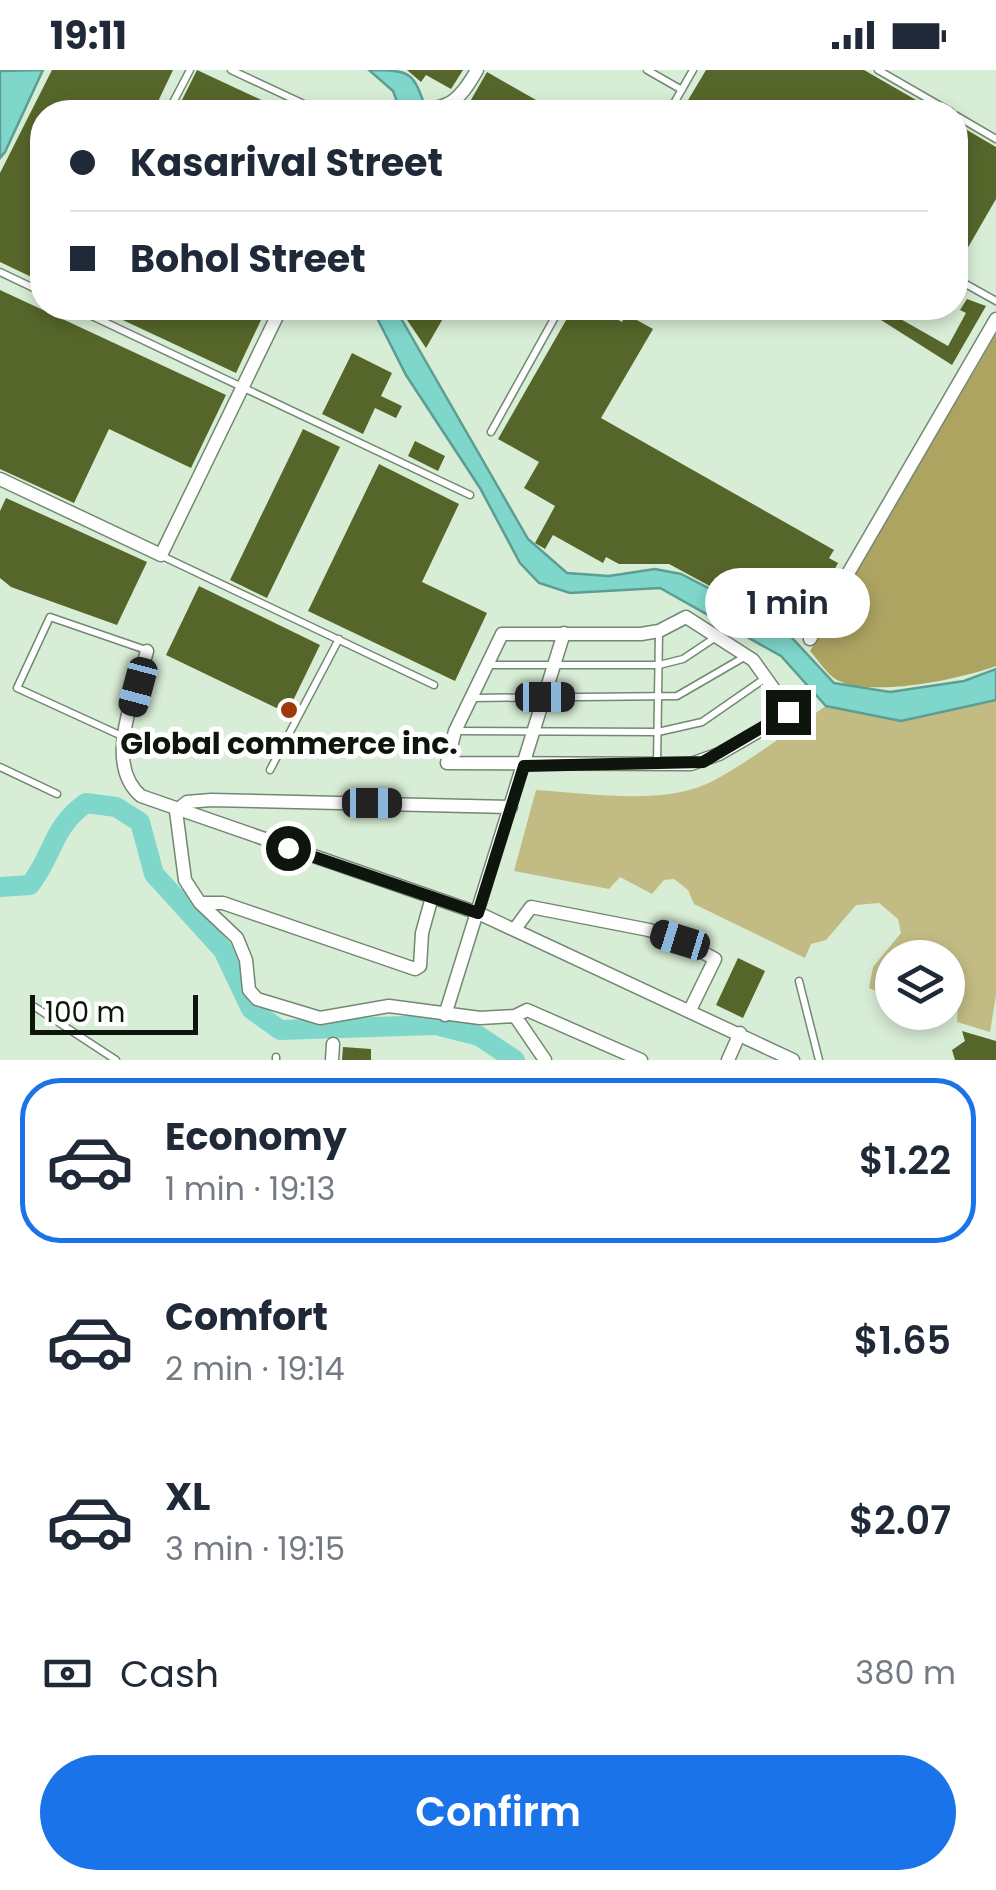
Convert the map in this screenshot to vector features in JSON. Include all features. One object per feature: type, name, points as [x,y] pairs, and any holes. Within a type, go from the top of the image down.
[{"type":"street","points":[[456,100],[461,98],[477,70]]},
{"type":"street","points":[[810,639],[996,319]]},
{"type":"street","points":[[0,479],[161,555],[275,320]]},
{"type":"street","points":[[686,617],[746,656],[767,677],[788,709],[787,715],[703,762],[657,766],[452,766],[445,759],[469,698],[502,634],[659,631],[686,617]]},
{"type":"street","points":[[445,1015],[564,634]]},
{"type":"street","points":[[147,651],[124,737],[122,766],[129,786],[176,811],[478,913],[793,1060]]},
{"type":"street","points":[[176,811],[187,802],[211,800],[511,807]]},
{"type":"street","points":[[176,811],[181,868],[200,903],[237,938],[246,960],[249,990],[257,999],[320,1018],[388,1006],[445,1015],[515,1016],[523,1010],[533,1010],[641,1060]]},
{"type":"street","points":[[200,903],[222,903],[415,968],[420,966],[422,933],[432,897]]},
{"type":"street","points":[[515,929],[531,907],[680,940],[715,959],[690,1010]]},
{"type":"street","points":[[515,1016],[545,1060]]},
{"type":"street","points":[[728,1060],[740,1033]]},
{"type":"street","points":[[332,1044],[332,1060]]},
{"type":"lane","points":[[174,100],[190,70]]},
{"type":"lane","points":[[231,70],[295,100]]},
{"type":"lane","points":[[647,70],[682,90]]},
{"type":"lane","points":[[676,100],[693,70]]},
{"type":"lane","points":[[878,70],[929,100]]},
{"type":"lane","points":[[968,123],[996,139]]},
{"type":"lane","points":[[0,272],[30,286]]},
{"type":"lane","points":[[968,285],[996,301]]},
{"type":"lane","points":[[100,320],[470,496]]},
{"type":"lane","points":[[491,432],[553,320]]},
{"type":"lane","points":[[161,555],[434,684]]},
{"type":"lane","points":[[124,737],[18,688],[50,617],[147,651]]},
{"type":"lane","points":[[657,766],[659,631]]},
{"type":"lane","points":[[485,665],[659,665],[683,659],[716,637]]},
{"type":"lane","points":[[270,770],[339,639]]},
{"type":"lane","points":[[469,698],[658,698],[690,693],[746,656]]},
{"type":"lane","points":[[455,730],[658,732],[702,722],[767,677]]},
{"type":"lane","points":[[0,767],[57,794]]},
{"type":"lane","points":[[800,981],[819,1060]]},
{"type":"lane","points":[[35,1007],[116,1060]]},
{"type":"shaded area","points":[[996,334],[996,666],[939,681],[894,687],[853,685],[837,680],[810,651]]},
{"type":"shaded area","points":[[996,700],[996,995],[990,1032],[965,1024],[965,940],[895,940],[901,933],[898,919],[879,903],[856,905],[826,940],[811,944],[805,958],[694,904],[688,890],[674,879],[664,880],[652,894],[620,877],[609,889],[514,871],[536,790],[650,796],[695,788],[757,754],[826,706],[901,721]]},
{"type":"shaded area","points":[[875,965],[875,991],[869,988]]},
{"type":"water","points":[[43,70],[5,152],[0,158],[0,71]]},
{"type":"water","points":[[369,70],[409,76],[422,100],[396,100],[393,91]]},
{"type":"water","points":[[378,320],[402,320],[528,539],[567,573],[609,576],[655,569],[681,574],[780,625],[834,683],[890,692],[964,681],[996,669],[996,700],[901,721],[826,706],[781,656],[660,588],[570,593],[539,583],[520,563],[480,488],[406,375]]},
{"type":"building","points":[[52,70],[173,70],[159,100],[37,100]]},
{"type":"building","points":[[197,70],[261,100],[182,100]]},
{"type":"building","points":[[407,70],[463,70],[451,89],[426,75],[421,82]]},
{"type":"building","points":[[706,70],[864,70],[916,100],[688,100]]},
{"type":"building","points":[[487,72],[536,100],[471,100]]},
{"type":"building","points":[[30,114],[30,276],[0,262],[0,173]]},
{"type":"building","points":[[968,131],[996,147],[996,199],[968,247]]},
{"type":"building","points":[[0,290],[30,304],[30,320],[65,320],[226,395],[191,468],[109,429],[74,503],[0,469]]},
{"type":"building","points":[[968,299],[986,306],[952,365],[881,320],[902,320],[948,346],[962,320],[968,320]]},
{"type":"building","points":[[123,320],[261,320],[236,373]]},
{"type":"building","points":[[407,320],[442,320],[426,348]]},
{"type":"building","points":[[566,320],[637,320],[653,329],[601,418],[834,550],[829,558],[838,563],[825,587],[816,582],[807,598],[816,603],[799,634],[669,564],[619,564],[606,557],[603,563],[553,535],[545,549],[535,543],[555,506],[524,488],[539,462],[498,439]]},
{"type":"building","points":[[352,353],[392,373],[381,396],[402,406],[396,418],[375,408],[363,434],[322,414]]},
{"type":"building","points":[[303,429],[340,447],[267,598],[230,580]]},
{"type":"building","points":[[415,441],[445,456],[438,471],[408,456]]},
{"type":"building","points":[[379,464],[459,504],[422,582],[487,613],[455,681],[308,611]]},
{"type":"building","points":[[6,498],[147,562],[117,625],[11,587],[0,578],[0,511]]},
{"type":"building","points":[[199,586],[320,645],[287,713],[166,655]]},
{"type":"building","points":[[738,958],[765,971],[743,1018],[716,1005]]},
{"type":"building","points":[[962,1031],[996,1041],[996,1060],[955,1060],[952,1050],[965,1041]]},
{"type":"building","points":[[343,1047],[371,1049],[371,1060],[342,1060]]},
{"type":"waterway","points":[[0,887],[30,885],[66,822],[86,803],[116,807],[140,822],[154,874],[223,950],[251,1009],[280,1030],[436,1025],[479,1036],[515,1060]]},
{"type":"place","name":"Global commerce inc.","points":[[289,710]]},
{"type":"route","points":[[288,848],[478,913],[524,766],[703,762],[788,712]]}]
